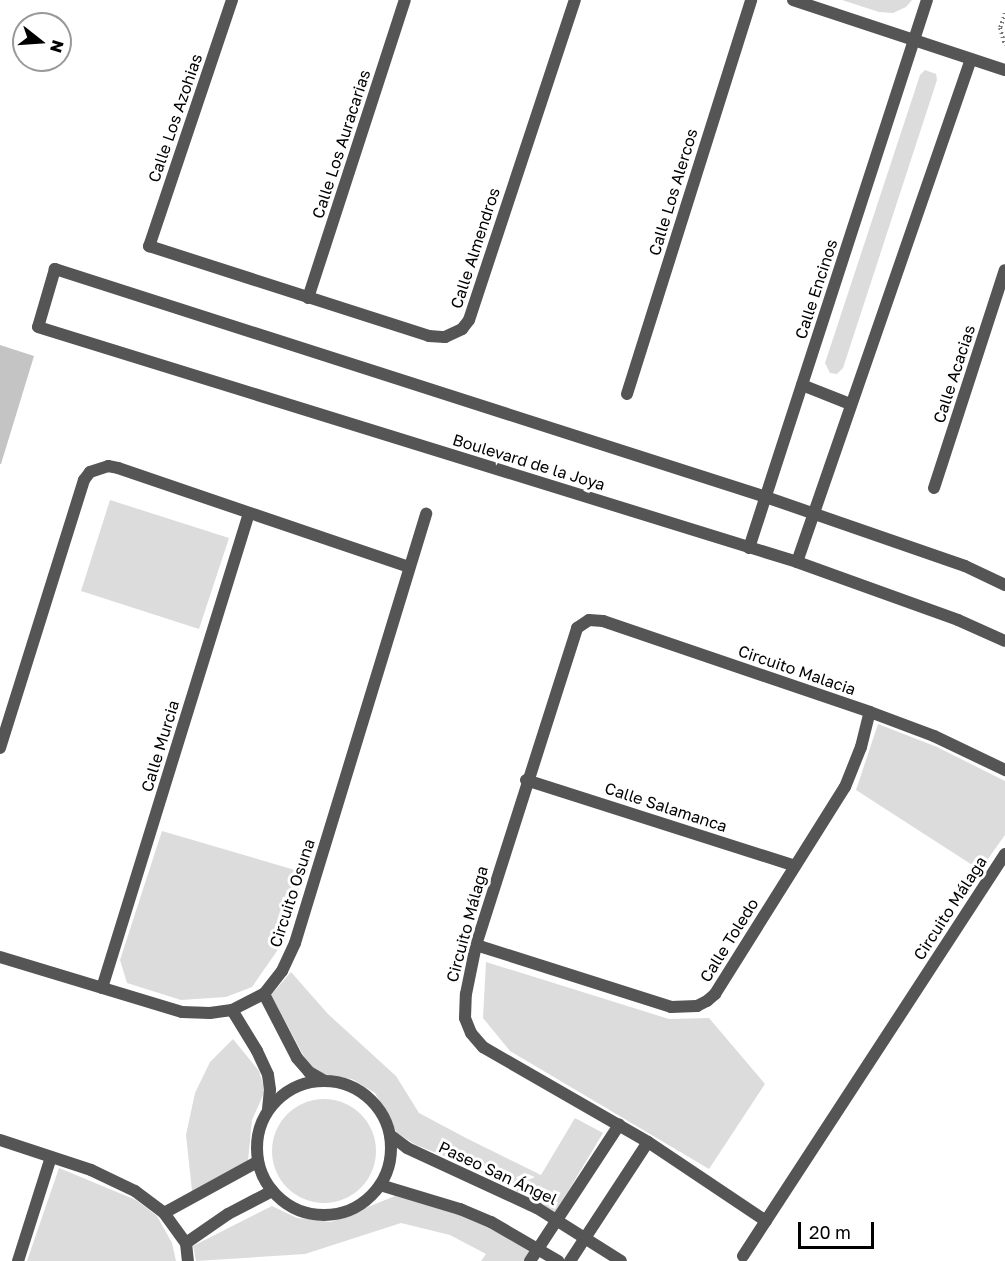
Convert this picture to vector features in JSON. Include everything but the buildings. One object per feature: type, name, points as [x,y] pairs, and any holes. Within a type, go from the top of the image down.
[{"type":"street","name":"Calle Los Azohias","points":[[149,246],[232,0]]},
{"type":"street","name":"Calle Los Auracarias","points":[[308,297],[405,0]]},
{"type":"street","name":"Calle Almendros","points":[[149,246],[429,336],[445,337],[462,329],[469,320],[575,0]]},
{"type":"street","name":"Calle Los Alercos","points":[[627,394],[750,0]]},
{"type":"street","points":[[793,0],[1005,70]]},
{"type":"street","name":"Calle Encinos","points":[[749,548],[927,0]]},
{"type":"street","points":[[797,562],[971,59]]},
{"type":"street","name":"Boulevard de la Joya","points":[[766,497],[55,269],[38,327],[797,562],[958,620],[1005,641]]},
{"type":"street","name":"Calle Acacias","points":[[934,488],[1005,270]]},
{"type":"street","points":[[802,385],[850,404]]},
{"type":"street","points":[[0,748],[84,480],[90,472],[108,466],[118,468],[409,567]]},
{"type":"street","points":[[766,497],[965,566],[1005,585]]},
{"type":"street","name":"Calle Murcia","points":[[102,988],[249,513]]},
{"type":"street","name":"Circuito Osuna","points":[[0,957],[182,1012],[210,1013],[232,1010],[264,994],[282,971],[295,943],[426,514]]},
{"type":"street","name":"Circuito Malacia","points":[[577,628],[588,620],[603,621],[870,712],[934,736],[1005,770]]},
{"type":"street","name":"Circuito Málaga","points":[[577,628],[526,780],[476,945],[466,994],[465,1018],[471,1033],[483,1047],[648,1142],[766,1221]]},
{"type":"street","name":"Calle Toledo","points":[[476,945],[671,1007],[697,1006],[715,994],[845,787],[861,747],[870,712]]},
{"type":"street","name":"Calle Salamanca","points":[[526,780],[795,866]]},
{"type":"street","name":"Circuito Málaga","points":[[743,1256],[1005,854]]},
{"type":"street","points":[[264,994],[297,1058],[309,1072],[323,1080]]},
{"type":"street","points":[[232,1010],[257,1051],[268,1075],[270,1090],[268,1109],[260,1126],[256,1143],[257,1162],[262,1177],[272,1191],[283,1203],[297,1210],[327,1216],[357,1206],[380,1185],[390,1161],[390,1135],[385,1120],[367,1095],[339,1082],[323,1080],[292,1088],[268,1109]]},
{"type":"street","points":[[530,1261],[619,1125]]},
{"type":"street","name":"Paseo San Ángel","points":[[390,1135],[407,1148],[514,1195],[621,1261]]},
{"type":"street","points":[[0,1140],[91,1170],[135,1191],[164,1213],[186,1243],[188,1261]]},
{"type":"street","points":[[570,1261],[648,1142]]},
{"type":"street","points":[[18,1261],[51,1157]]},
{"type":"street","points":[[164,1213],[257,1162]]},
{"type":"street","points":[[380,1185],[460,1209],[491,1222],[558,1261]]},
{"type":"street","points":[[186,1243],[228,1214],[272,1191]]},
{"type":"path","points":[[1005,13],[1000,28],[1005,45]]},
{"type":"shaded area","points":[[842,0],[912,0],[906,7],[893,13],[879,12]]},
{"type":"shaded area","points":[[925,70],[936,74],[937,80],[843,368],[837,374],[830,373],[825,363],[920,75]]},
{"type":"shaded area","points":[[110,500],[229,538],[199,629],[81,591]]},
{"type":"shaded area","points":[[878,724],[937,747],[1005,781],[1005,835],[980,870],[856,790]]},
{"type":"shaded area","points":[[162,831],[305,873],[277,951],[252,987],[226,997],[181,1000],[127,983],[120,960]]},
{"type":"shaded area","points":[[486,962],[669,1019],[709,1018],[765,1084],[709,1169],[510,1051],[483,1018]]},
{"type":"shaded area","points":[[291,972],[328,1014],[396,1076],[419,1113],[468,1139],[541,1175],[575,1118],[603,1133],[555,1213],[470,1166],[416,1145],[397,1133],[375,1093],[352,1079],[324,1075],[308,1064],[271,995]]},
{"type":"shaded area","points":[[233,1039],[259,1071],[265,1091],[252,1120],[248,1161],[192,1191],[186,1135],[195,1093],[210,1062]]},
{"type":"shaded area","points":[[324,1099],[344,1103],[361,1114],[372,1131],[376,1151],[372,1171],[361,1188],[344,1199],[324,1203],[304,1199],[287,1188],[276,1171],[272,1151],[276,1131],[287,1114],[304,1103]]},
{"type":"shaded area","points":[[59,1168],[136,1200],[157,1216],[172,1243],[176,1261],[27,1261]]},
{"type":"shaded area","points":[[395,1196],[439,1206],[485,1224],[530,1252],[524,1261],[481,1261],[486,1254],[450,1235],[401,1223],[305,1254],[196,1261],[193,1246],[272,1206],[297,1218],[331,1222]]}]
